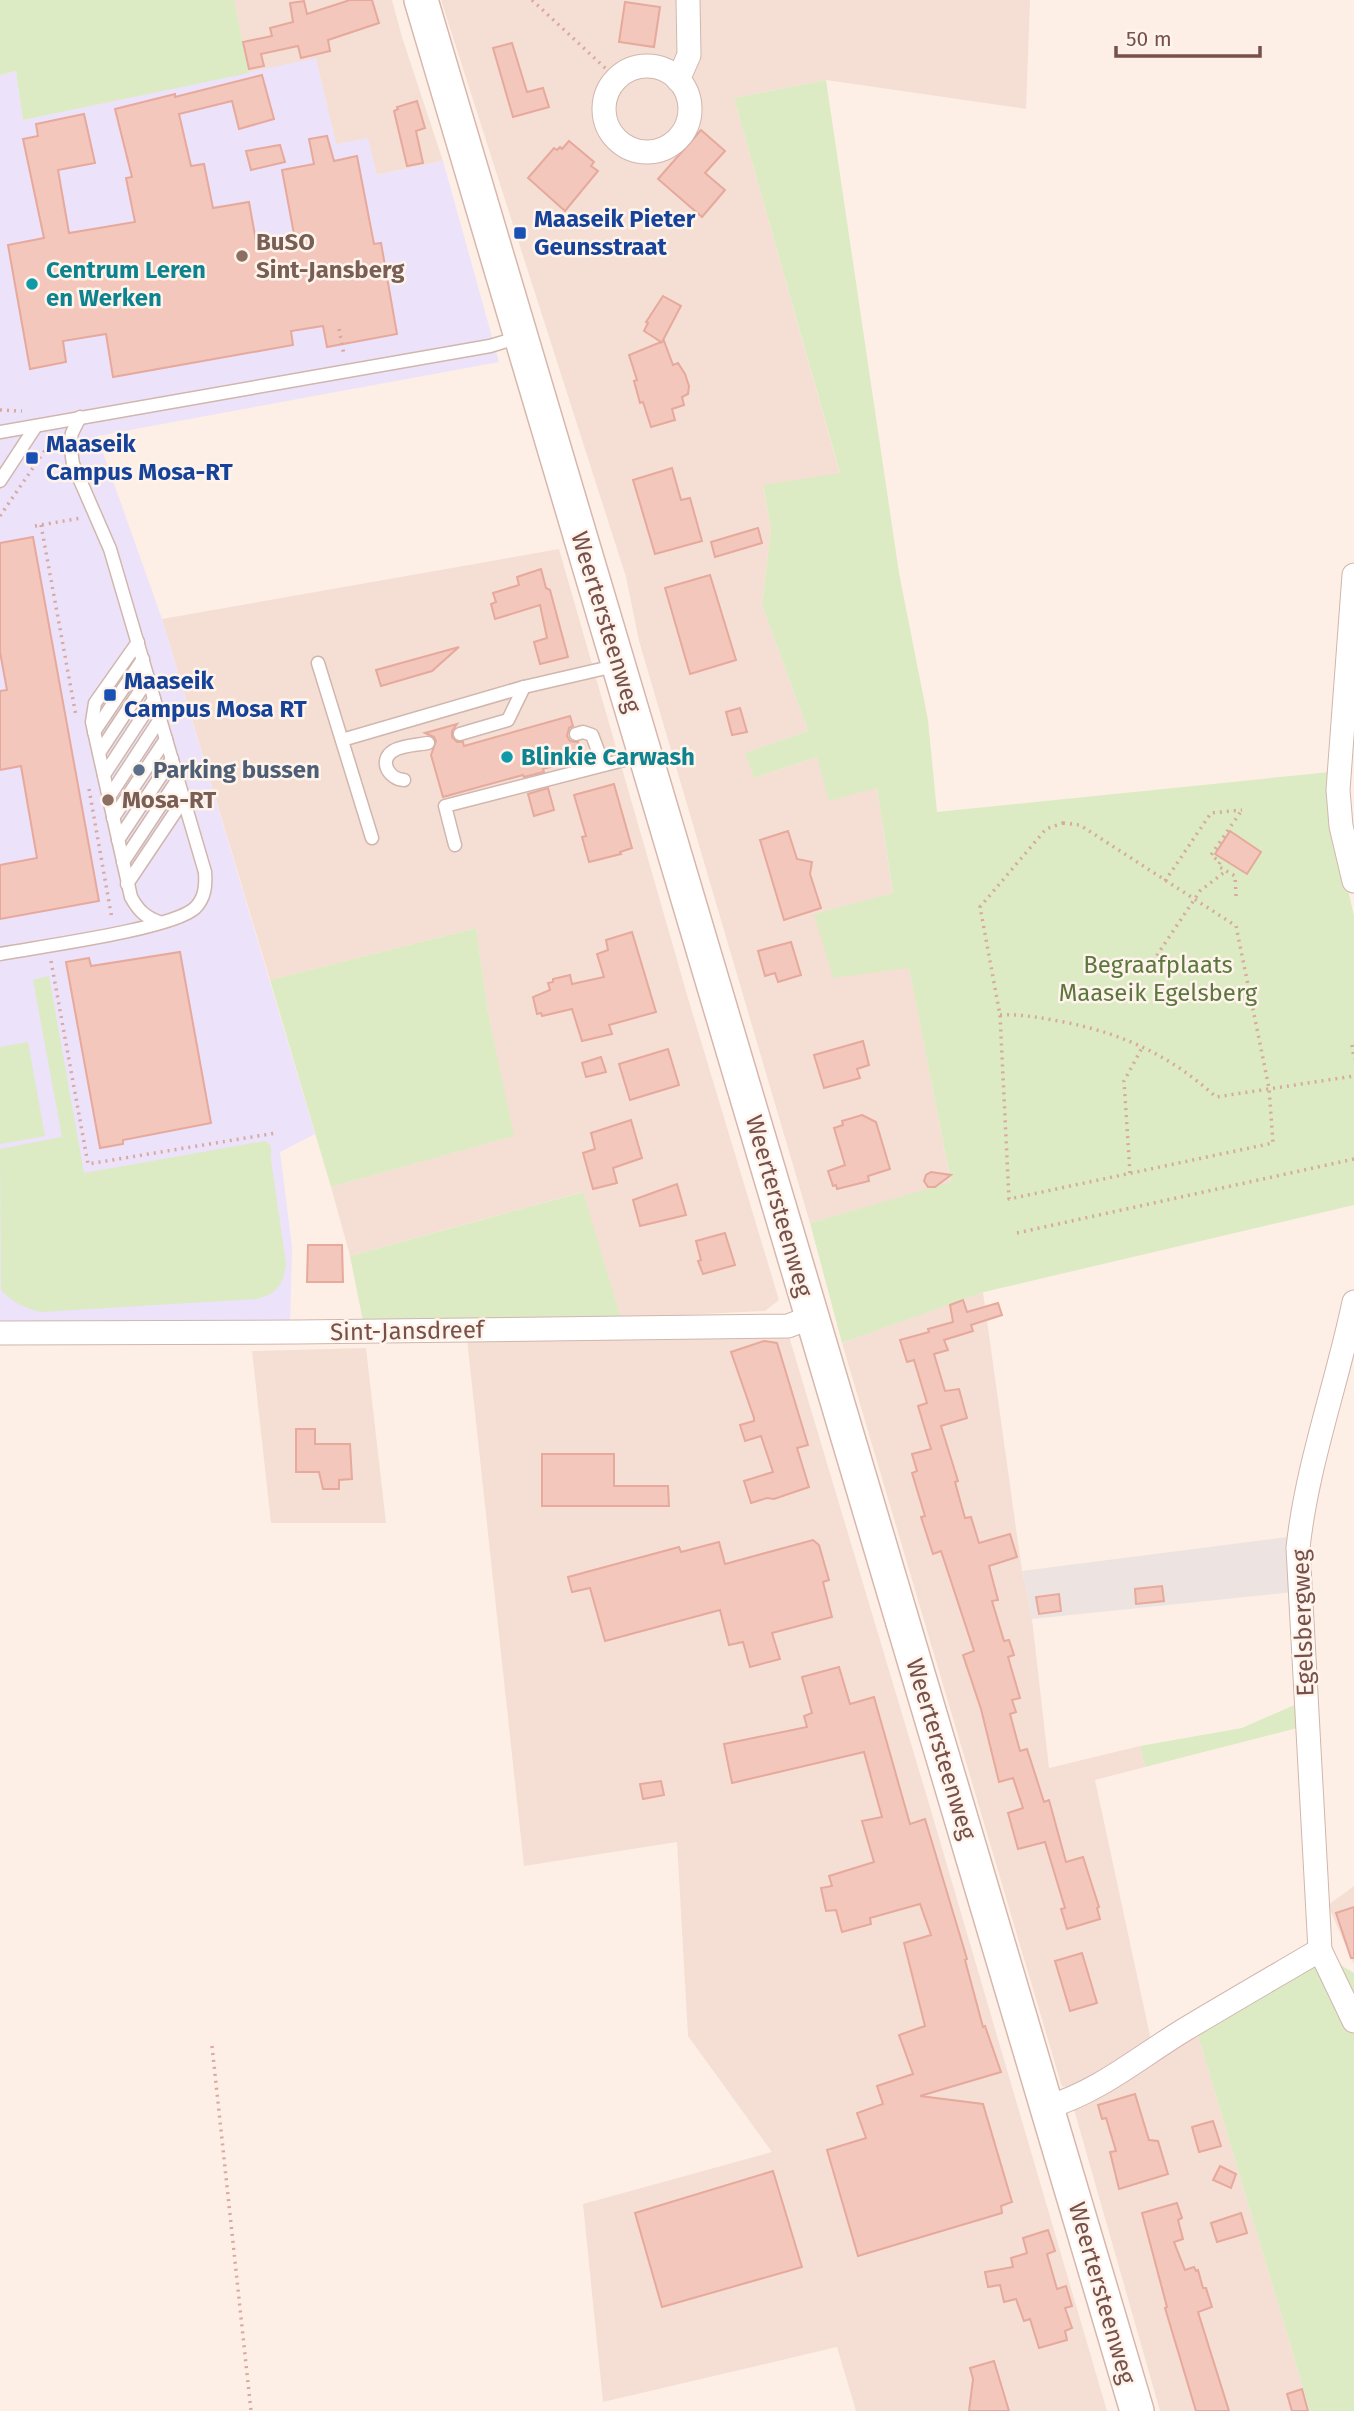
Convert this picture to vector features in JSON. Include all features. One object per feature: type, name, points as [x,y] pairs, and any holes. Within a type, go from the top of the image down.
[{"type":"main road","name":"Weertersteenweg","points":[[421,0],[1137,2411]]},
{"type":"street","points":[[678,79],[689,55],[688,0]]},
{"type":"street","points":[[643,66],[656,67],[678,79],[685,90],[689,117],[684,131],[676,141],[664,149],[651,152],[637,151],[614,137],[604,112],[605,99],[617,79],[631,69],[643,66]]},
{"type":"street","points":[[1354,575],[1338,790],[1341,826],[1354,881]]},
{"type":"street","name":"Egelsbergweg","points":[[1354,1302],[1301,1518],[1298,1548],[1320,1950],[1354,2021]]},
{"type":"street","name":"Sint-Jansdreef","points":[[0,1333],[760,1326],[788,1325],[812,1317]]},
{"type":"street","points":[[1048,2107],[1116,2076],[1182,2031],[1320,1950]]},
{"type":"lane","points":[[0,432],[490,346],[520,337]]},
{"type":"lane","points":[[0,954],[132,930],[188,913],[204,895],[206,884],[184,799],[110,549],[73,464],[72,433],[80,417]]},
{"type":"lane","points":[[0,481],[42,425]]},
{"type":"lane","points":[[138,642],[95,703],[92,716],[131,897],[137,909],[159,922]]},
{"type":"lane","points":[[94,732],[143,659]]},
{"type":"lane","points":[[317,663],[372,838]]},
{"type":"lane","points":[[342,740],[524,687],[619,664]]},
{"type":"lane","points":[[99,753],[148,679]]},
{"type":"lane","points":[[460,734],[508,720],[524,687]]},
{"type":"lane","points":[[104,775],[154,699]]},
{"type":"lane","points":[[109,797],[160,719]]},
{"type":"lane","points":[[576,734],[583,732],[592,736],[603,764]]},
{"type":"lane","points":[[113,818],[166,739]]},
{"type":"lane","points":[[404,780],[396,779],[389,773],[386,765],[388,757],[396,749],[429,743]]},
{"type":"lane","points":[[455,845],[445,806],[646,754]]},
{"type":"lane","points":[[118,840],[172,759]]},
{"type":"lane","points":[[123,862],[178,779]]},
{"type":"lane","points":[[127,884],[184,799]]},
{"type":"path","points":[[531,0],[617,79]]},
{"type":"path","points":[[339,329],[346,371]]},
{"type":"path","points":[[0,516],[50,443],[42,425]]},
{"type":"path","points":[[35,526],[95,515]]},
{"type":"path","points":[[41,525],[78,727]]},
{"type":"path","points":[[87,778],[113,920]]},
{"type":"path","points":[[1165,881],[1211,813],[1242,810],[1211,855],[1220,862],[1218,866],[1236,876],[1236,896]]},
{"type":"path","points":[[1063,823],[1080,825],[1195,900],[1236,926],[1269,1088],[1273,1143],[1009,1199],[1000,1015],[980,907],[1046,829],[1063,823]]},
{"type":"path","points":[[1146,973],[1200,891],[1227,870]]},
{"type":"path","points":[[52,963],[88,1164],[276,1133]]},
{"type":"path","points":[[1000,1015],[1022,1014],[1096,1028],[1143,1046],[1193,1076],[1216,1097],[1354,1076]]},
{"type":"path","points":[[1352,1045],[1354,1059]]},
{"type":"path","points":[[1130,1173],[1124,1082],[1143,1046]]},
{"type":"path","points":[[1017,1233],[1354,1159]]},
{"type":"path","points":[[212,2046],[251,2411]]},
{"type":"shaded area","points":[[234,0],[392,0],[443,161],[376,175],[336,144],[316,59],[249,73]]},
{"type":"shaded area","points":[[441,0],[1030,0],[1026,109],[826,80],[734,98],[840,474],[763,486],[771,529],[762,605],[808,731],[746,753],[754,778],[817,757],[877,788],[893,894],[814,914],[909,967],[951,1183],[810,1223],[639,641],[626,577]]},
{"type":"shaded area","name":"Mosa-RT","points":[[316,58],[336,144],[368,138],[377,175],[443,161],[499,362],[97,436],[162,619],[315,1134],[280,1152],[292,1247],[290,1322],[0,1324],[0,75],[16,71],[23,120]]},
{"type":"shaded area","points":[[559,549],[688,998],[779,1300],[765,1311],[621,1318],[582,1192],[350,1256],[331,1187],[513,1136],[488,1012],[476,928],[270,980],[162,619]]},
{"type":"shaded area","points":[[983,1292],[1022,1571],[1032,1619],[1049,1768],[1140,1746],[1145,1767],[1095,1780],[1152,2045],[1078,2086],[1062,2087],[842,1343]]},
{"type":"shaded area","points":[[788,1333],[1107,2411],[856,2411],[837,2347],[603,2402],[583,2204],[772,2152],[688,2036],[677,1842],[524,1866],[467,1339]]},
{"type":"shaded area","points":[[366,1348],[386,1523],[271,1523],[252,1351]]},
{"type":"shaded area","points":[[1295,1536],[1293,1592],[1032,1619],[1022,1571]]},
{"type":"shaded area","points":[[1354,1886],[1354,1965],[1328,1905]]},
{"type":"shaded area","points":[[1196,2029],[1310,2411],[1160,2411],[1073,2106]]},
{"type":"green space","points":[[0,0],[234,0],[249,73],[23,120],[16,71],[0,75]]},
{"type":"green space","name":"Begraafplaats Maaseik Egelsberg","points":[[826,80],[899,573],[928,720],[937,812],[1330,772],[1331,817],[1354,916],[1354,1205],[984,1292],[842,1343],[810,1223],[951,1182],[909,968],[833,978],[814,914],[893,893],[877,788],[829,801],[817,757],[754,778],[745,753],[808,731],[762,605],[771,529],[763,485],[840,473],[734,98]]},
{"type":"green space","points":[[476,928],[488,1012],[514,1136],[331,1187],[270,980]]},
{"type":"green space","points":[[49,976],[84,1173],[265,1141],[271,1146],[286,1264],[281,1283],[274,1291],[256,1299],[40,1312],[18,1304],[1,1290],[0,1149],[62,1137],[33,980]]},
{"type":"green space","points":[[28,1042],[45,1136],[0,1144],[0,1047]]},
{"type":"green space","points":[[583,1192],[621,1318],[363,1321],[350,1256]]},
{"type":"green space","points":[[1299,1703],[1301,1727],[1145,1767],[1140,1746],[1242,1728]]},
{"type":"green space","points":[[1312,1963],[1337,1963],[1354,1973],[1354,2411],[1310,2411],[1196,2029]]},
{"type":"building","points":[[350,0],[372,0],[379,23],[328,40],[330,51],[301,58],[298,46],[261,54],[264,66],[249,69],[243,42],[272,36],[270,28],[293,22],[290,3],[304,1],[307,14]]},
{"type":"building","points":[[625,2],[660,7],[654,47],[619,42]]},
{"type":"building","points":[[512,43],[527,92],[543,88],[549,107],[513,117],[493,48]]},
{"type":"building","name":"BuSO Sint-Jansberg","points":[[262,75],[274,119],[239,129],[232,101],[179,114],[191,166],[204,164],[213,208],[249,202],[256,241],[294,234],[282,170],[314,164],[309,139],[327,136],[334,161],[357,156],[374,244],[381,243],[397,334],[327,347],[323,326],[291,331],[293,345],[113,377],[106,334],[63,341],[66,362],[30,369],[8,245],[44,238],[23,139],[38,136],[36,124],[84,114],[95,163],[58,170],[69,233],[135,222],[126,178],[132,177],[115,109]]},
{"type":"building","points":[[417,101],[425,128],[416,131],[423,163],[407,166],[394,111],[397,107]]},
{"type":"building","points":[[701,130],[725,151],[705,173],[725,190],[702,217],[658,179]]},
{"type":"building","points":[[569,141],[594,162],[591,166],[598,171],[565,211],[528,178],[554,148],[562,149]]},
{"type":"building","points":[[280,145],[285,162],[251,170],[246,151]]},
{"type":"building","points":[[663,296],[681,306],[662,342],[664,341],[673,365],[678,363],[685,374],[689,386],[688,394],[682,397],[684,405],[672,409],[675,420],[651,427],[643,402],[640,403],[634,381],[637,380],[629,355],[661,342],[644,331],[648,323],[646,322]]},
{"type":"building","points":[[672,468],[681,500],[690,498],[702,541],[655,554],[633,480]]},
{"type":"building","points":[[758,528],[762,543],[715,557],[711,542]]},
{"type":"building","points":[[33,537],[99,901],[0,919],[0,865],[37,858],[21,766],[0,770],[0,691],[7,690],[0,652],[0,543]]},
{"type":"building","points":[[541,569],[546,588],[550,590],[568,657],[540,664],[534,642],[547,638],[540,605],[495,619],[491,604],[496,602],[493,593],[519,585],[517,577]]},
{"type":"building","points":[[710,575],[736,660],[690,674],[665,588]]},
{"type":"building","points":[[459,647],[432,671],[381,686],[376,670]]},
{"type":"building","points":[[740,708],[747,732],[732,735],[726,712]]},
{"type":"building","name":"Blinkie Carwash","points":[[570,716],[573,726],[569,728],[567,736],[570,741],[578,742],[582,758],[543,769],[544,772],[524,777],[523,775],[443,797],[431,755],[436,741],[425,733],[457,724],[452,731],[452,737],[457,742],[463,742],[464,746]]},
{"type":"building","points":[[614,784],[632,848],[620,852],[621,854],[589,862],[582,837],[586,836],[574,795]]},
{"type":"building","points":[[548,788],[554,810],[534,816],[528,794]]},
{"type":"building","points":[[788,831],[797,859],[812,862],[810,874],[821,908],[784,920],[760,840]]},
{"type":"building","points":[[1230,831],[1261,852],[1247,874],[1215,854]]},
{"type":"building","points":[[632,932],[656,1012],[609,1025],[612,1034],[582,1041],[572,1009],[542,1016],[541,1013],[537,1014],[533,997],[550,990],[548,983],[570,975],[572,984],[604,977],[597,954],[608,950],[606,940]]},
{"type":"building","points":[[791,942],[801,975],[778,982],[775,973],[765,976],[758,951]]},
{"type":"building","points":[[180,952],[211,1123],[123,1140],[123,1144],[100,1148],[66,962],[89,958],[91,966]]},
{"type":"building","points":[[863,1041],[869,1065],[857,1069],[860,1078],[824,1088],[814,1055]]},
{"type":"building","points":[[668,1049],[679,1085],[630,1100],[619,1064]]},
{"type":"building","points":[[601,1057],[606,1072],[586,1077],[582,1063]]},
{"type":"building","points":[[862,1115],[876,1122],[890,1169],[868,1176],[869,1181],[837,1189],[836,1185],[833,1186],[828,1171],[845,1165],[834,1128],[843,1125],[842,1121]]},
{"type":"building","points":[[631,1120],[642,1158],[613,1168],[617,1183],[593,1189],[583,1153],[595,1149],[591,1133]]},
{"type":"building","points":[[931,1172],[951,1175],[935,1187],[928,1187],[924,1181],[926,1175]]},
{"type":"building","points":[[677,1184],[686,1215],[640,1226],[633,1200]]},
{"type":"building","points":[[725,1233],[735,1265],[703,1274],[698,1261],[701,1260],[696,1241]]},
{"type":"building","points":[[308,1245],[342,1245],[343,1282],[307,1282]]},
{"type":"building","points":[[963,1300],[967,1312],[998,1303],[1002,1315],[971,1325],[973,1331],[944,1340],[948,1350],[934,1354],[945,1391],[959,1389],[967,1418],[941,1426],[958,1481],[955,1482],[965,1518],[971,1517],[979,1543],[1010,1534],[1017,1557],[989,1566],[998,1600],[992,1601],[1004,1641],[1009,1640],[1014,1655],[1008,1657],[1020,1698],[1012,1700],[1016,1712],[1010,1714],[1020,1751],[1027,1749],[1044,1802],[1049,1800],[1066,1862],[1083,1857],[1099,1907],[1100,1919],[1067,1929],[1061,1909],[1065,1908],[1045,1842],[1018,1849],[1008,1813],[1023,1808],[1013,1778],[999,1782],[981,1709],[963,1655],[974,1651],[941,1551],[933,1554],[921,1517],[925,1516],[912,1473],[917,1471],[912,1454],[931,1449],[918,1406],[927,1403],[914,1360],[907,1362],[900,1340],[953,1322],[950,1305]]},
{"type":"building","points":[[764,1341],[777,1343],[808,1445],[797,1448],[809,1487],[774,1499],[767,1498],[751,1503],[744,1481],[773,1472],[761,1436],[745,1441],[740,1425],[754,1421],[754,1418],[731,1352]]},
{"type":"building","points":[[296,1429],[315,1429],[315,1444],[350,1444],[352,1479],[339,1480],[339,1489],[323,1489],[319,1472],[296,1472]]},
{"type":"building","points":[[542,1454],[614,1454],[614,1486],[668,1486],[669,1506],[542,1506]]},
{"type":"building","points":[[813,1540],[819,1545],[829,1580],[823,1582],[832,1617],[772,1633],[780,1659],[750,1667],[743,1642],[729,1645],[720,1610],[605,1641],[590,1588],[572,1592],[568,1577],[679,1547],[681,1552],[719,1542],[725,1564]]},
{"type":"building","points":[[1162,1586],[1164,1601],[1136,1604],[1135,1589]]},
{"type":"building","points":[[1059,1594],[1061,1611],[1039,1614],[1036,1597]]},
{"type":"building","points":[[839,1667],[850,1704],[874,1697],[910,1824],[925,1819],[967,1959],[965,1960],[983,2027],[985,2026],[1001,2072],[920,2096],[983,2104],[1012,2202],[1001,2206],[1002,2213],[858,2256],[827,2150],[866,2138],[857,2113],[883,2104],[877,2086],[913,2074],[899,2035],[925,2026],[904,1943],[931,1935],[920,1904],[870,1918],[871,1924],[842,1932],[836,1910],[826,1911],[821,1888],[832,1886],[829,1876],[874,1862],[862,1821],[882,1817],[864,1752],[732,1783],[724,1744],[807,1727],[804,1716],[812,1713],[802,1677]]},
{"type":"building","points":[[661,1781],[664,1795],[643,1799],[640,1784]]},
{"type":"building","points":[[1354,1907],[1354,1958],[1351,1958],[1336,1913]]},
{"type":"building","points":[[1082,1953],[1097,2003],[1070,2011],[1055,1961]]},
{"type":"building","points":[[1135,2094],[1149,2140],[1158,2141],[1168,2174],[1119,2189],[1110,2152],[1116,2151],[1106,2118],[1102,2119],[1098,2105]]},
{"type":"building","points":[[1213,2121],[1221,2146],[1199,2152],[1192,2127]]},
{"type":"building","points":[[1220,2166],[1236,2174],[1231,2188],[1213,2180]]},
{"type":"building","points":[[773,2171],[802,2267],[662,2307],[635,2213]]},
{"type":"building","points":[[1177,2203],[1182,2218],[1178,2220],[1183,2239],[1174,2242],[1185,2270],[1194,2267],[1198,2270],[1203,2288],[1206,2288],[1212,2307],[1198,2312],[1229,2411],[1196,2411],[1165,2308],[1167,2307],[1142,2213]]},
{"type":"building","points":[[1241,2213],[1247,2233],[1217,2242],[1211,2223]]},
{"type":"building","points":[[1048,2230],[1055,2251],[1047,2254],[1057,2289],[1066,2286],[1072,2306],[1065,2308],[1072,2328],[1065,2331],[1067,2340],[1039,2348],[1030,2319],[1024,2321],[1016,2299],[1004,2302],[1000,2285],[988,2287],[985,2272],[1013,2267],[1011,2258],[1027,2253],[1023,2238]]},
{"type":"building","points":[[994,2361],[1009,2411],[969,2411],[973,2379],[970,2368]]},
{"type":"building","points":[[1302,2389],[1308,2411],[1292,2411],[1287,2394]]},
{"type":"place","name":"Maaseik Pieter Geunsstraat","points":[[520,233]]},
{"type":"place","name":"BuSO Sint-Jansberg","points":[[242,256]]},
{"type":"place","name":"Centrum Leren en Werken","points":[[32,284]]},
{"type":"place","name":"Maaseik Campus Mosa-RT","points":[[32,458]]},
{"type":"place","name":"Maaseik Campus Mosa RT","points":[[110,695]]},
{"type":"place","name":"Blinkie Carwash","points":[[507,757]]},
{"type":"place","name":"Parking bussen","points":[[139,770]]},
{"type":"place","name":"Mosa-RT","points":[[108,800]]}]
